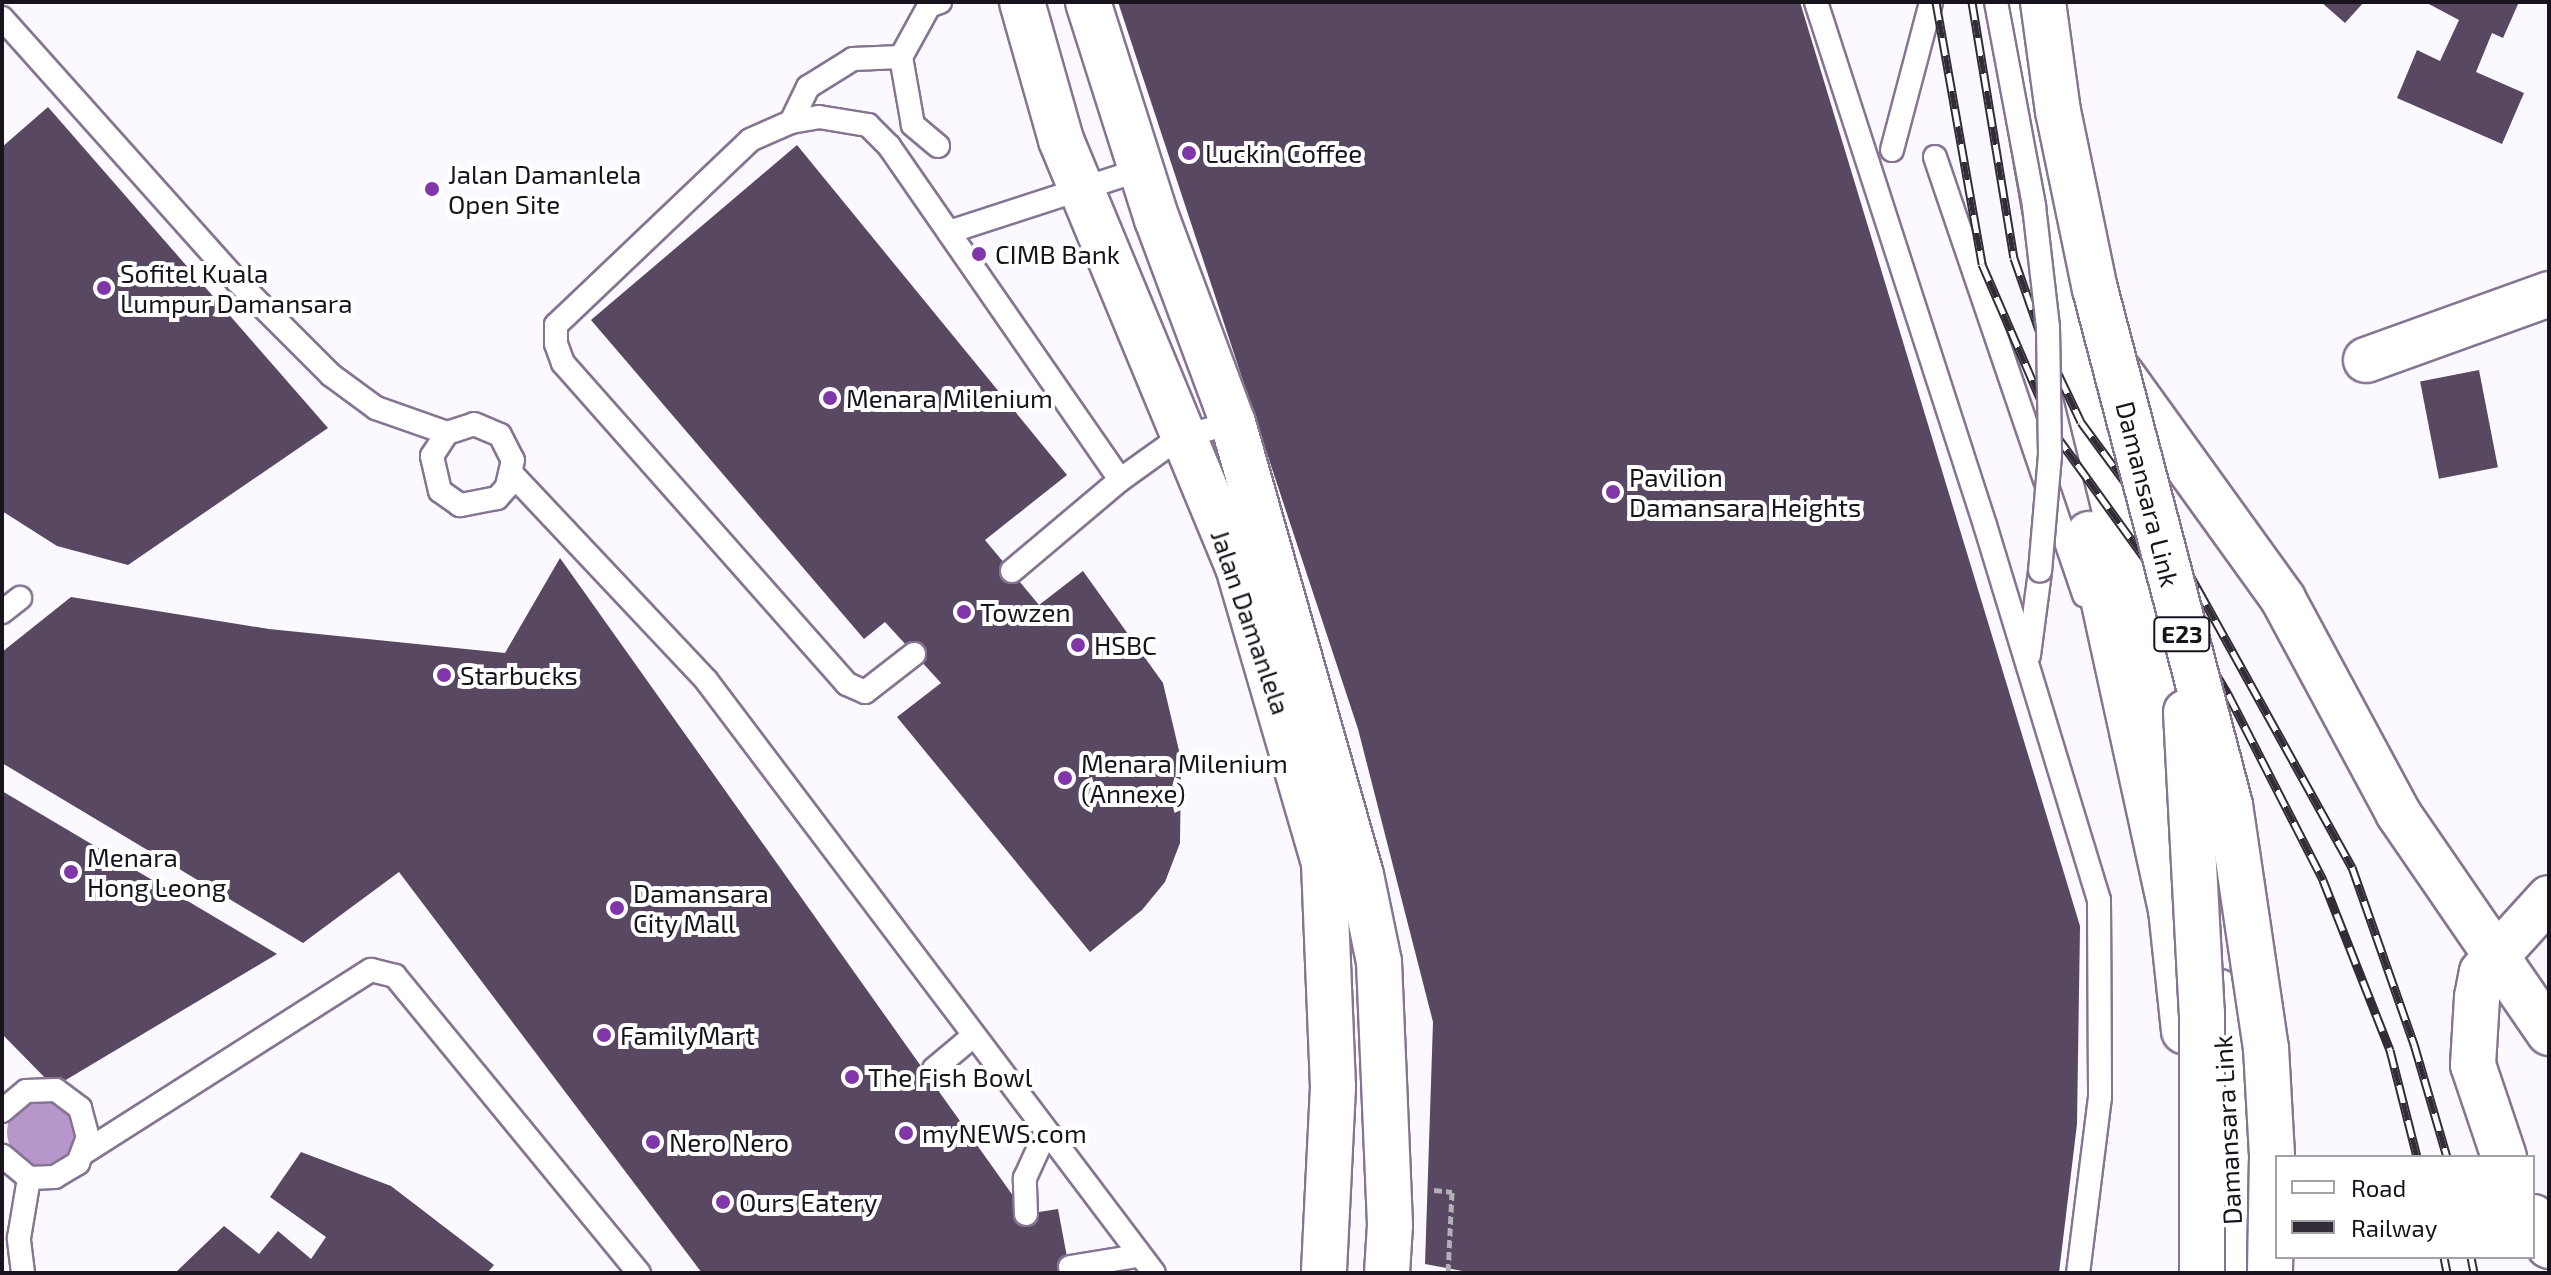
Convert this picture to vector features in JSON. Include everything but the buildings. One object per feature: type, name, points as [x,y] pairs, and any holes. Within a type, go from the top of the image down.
[{"type":"main road","name":"Jalan Damanlela","points":[[1022,2],[1061,140],[1180,437],[1238,567],[1324,863],[1333,1087],[1324,1273]]},
{"type":"main road","name":"Jalan Damanlela","points":[[1088,2],[1140,170],[1233,423],[1309,681],[1379,962],[1390,1193],[1387,1273]]},
{"type":"main road","points":[[1981,2],[2019,215],[2171,909],[2189,1081],[2187,1273]]},
{"type":"main road","name":"Damansara Link","points":[[2009,2],[2056,271],[2202,873],[2226,1076],[2233,1273]]},
{"type":"main road","name":"Damansara Link","points":[[2043,2],[2058,111],[2095,289],[2181,629],[2230,805],[2252,938],[2272,1157],[2270,1273]]},
{"type":"main road","points":[[2056,271],[2144,411],[2283,599],[2398,813],[2549,1033]]},
{"type":"main road","points":[[2366,360],[2549,294]]},
{"type":"main road","points":[[2181,629],[2202,1013],[2202,1273]]},
{"type":"main road","points":[[2503,1155],[2473,1065],[2477,997],[2482,972],[2549,898]]},
{"type":"main road","points":[[2535,1221],[2549,1246]]},
{"type":"lane","points":[[938,146],[913,125],[901,57],[929,6],[940,2]]},
{"type":"lane","points":[[1816,2],[2028,664],[2099,900],[2100,1097],[2078,1273]]},
{"type":"lane","points":[[1892,150],[1931,2]]},
{"type":"lane","points":[[1996,2],[2034,206],[2048,327],[2050,455],[2028,664]]},
{"type":"lane","points":[[2,18],[237,281],[331,375],[376,408],[447,433]]},
{"type":"lane","points":[[791,122],[808,87],[853,59],[901,57]]},
{"type":"lane","points":[[914,654],[865,692],[847,684],[563,363],[556,344],[556,325],[750,140],[791,122],[844,118],[868,125],[889,146],[1120,480]]},
{"type":"lane","points":[[1935,157],[2133,737]]},
{"type":"lane","points":[[949,232],[1140,170]]},
{"type":"lane","points":[[1012,571],[1120,480],[1180,437],[1233,423]]},
{"type":"lane","points":[[474,424],[500,435],[509,446],[512,474],[507,487],[485,504],[449,500],[431,468],[437,443],[447,433],[474,424]]},
{"type":"lane","points":[[512,474],[706,680],[1137,1256],[1154,1273]]},
{"type":"lane","points":[[2,1155],[29,1178],[55,1177],[85,1152],[371,970],[395,976],[639,1273]]},
{"type":"lane","points":[[934,1069],[973,1036]]},
{"type":"lane","points":[[2,1111],[26,1091],[56,1090],[80,1108],[87,1122],[85,1152]]},
{"type":"lane","points":[[1026,1214],[1025,1178],[1046,1132]]},
{"type":"lane","points":[[23,1273],[19,1238],[29,1178]]},
{"type":"lane","points":[[1070,1267],[1137,1256]]},
{"type":"path","points":[[1421,1188],[1452,1192],[1448,1273]]},
{"type":"shaded area","points":[[34,1098],[48,1098],[60,1103],[70,1113],[75,1132],[70,1151],[60,1161],[48,1166],[34,1166],[22,1161],[12,1151],[7,1139],[7,1125],[12,1113],[22,1103]]},
{"type":"railway","points":[[1936,2],[1982,264],[2056,435],[2157,575],[2228,694],[2323,880],[2390,1050],[2416,1155]]},
{"type":"railway","points":[[1972,2],[2014,258],[2044,344],[2081,422],[2180,557],[2352,867],[2414,1044],[2446,1155]]},
{"type":"railway","points":[[2444,1259],[2447,1273]]},
{"type":"railway","points":[[2471,1259],[2474,1273]]},
{"type":"place","name":"Luckin Coffee","points":[[1189,153]]},
{"type":"place","name":"Jalan Damanlela Open Site","points":[[432,189]]},
{"type":"place","name":"CIMB Bank","points":[[979,254]]},
{"type":"place","name":"Sofitel Kuala Lumpur Damansara","points":[[104,288]]},
{"type":"place","name":"Menara Milenium","points":[[830,398]]},
{"type":"place","name":"Pavilion Damansara Heights","points":[[1613,492]]},
{"type":"place","name":"Towzen","points":[[964,612]]},
{"type":"place","name":"HSBC","points":[[1078,645]]},
{"type":"place","name":"Starbucks","points":[[444,675]]},
{"type":"place","name":"Menara Milenium (Annexe)","points":[[1065,778]]},
{"type":"place","name":"Menara Hong Leong","points":[[71,872]]},
{"type":"place","name":"Damansara City Mall","points":[[617,908]]},
{"type":"place","name":"FamilyMart","points":[[604,1035]]},
{"type":"place","name":"The Fish Bowl","points":[[852,1077]]},
{"type":"place","name":"myNEWS.com","points":[[906,1133]]},
{"type":"place","name":"Nero Nero","points":[[653,1142]]},
{"type":"place","name":"Ours Eatery","points":[[723,1202]]}]
